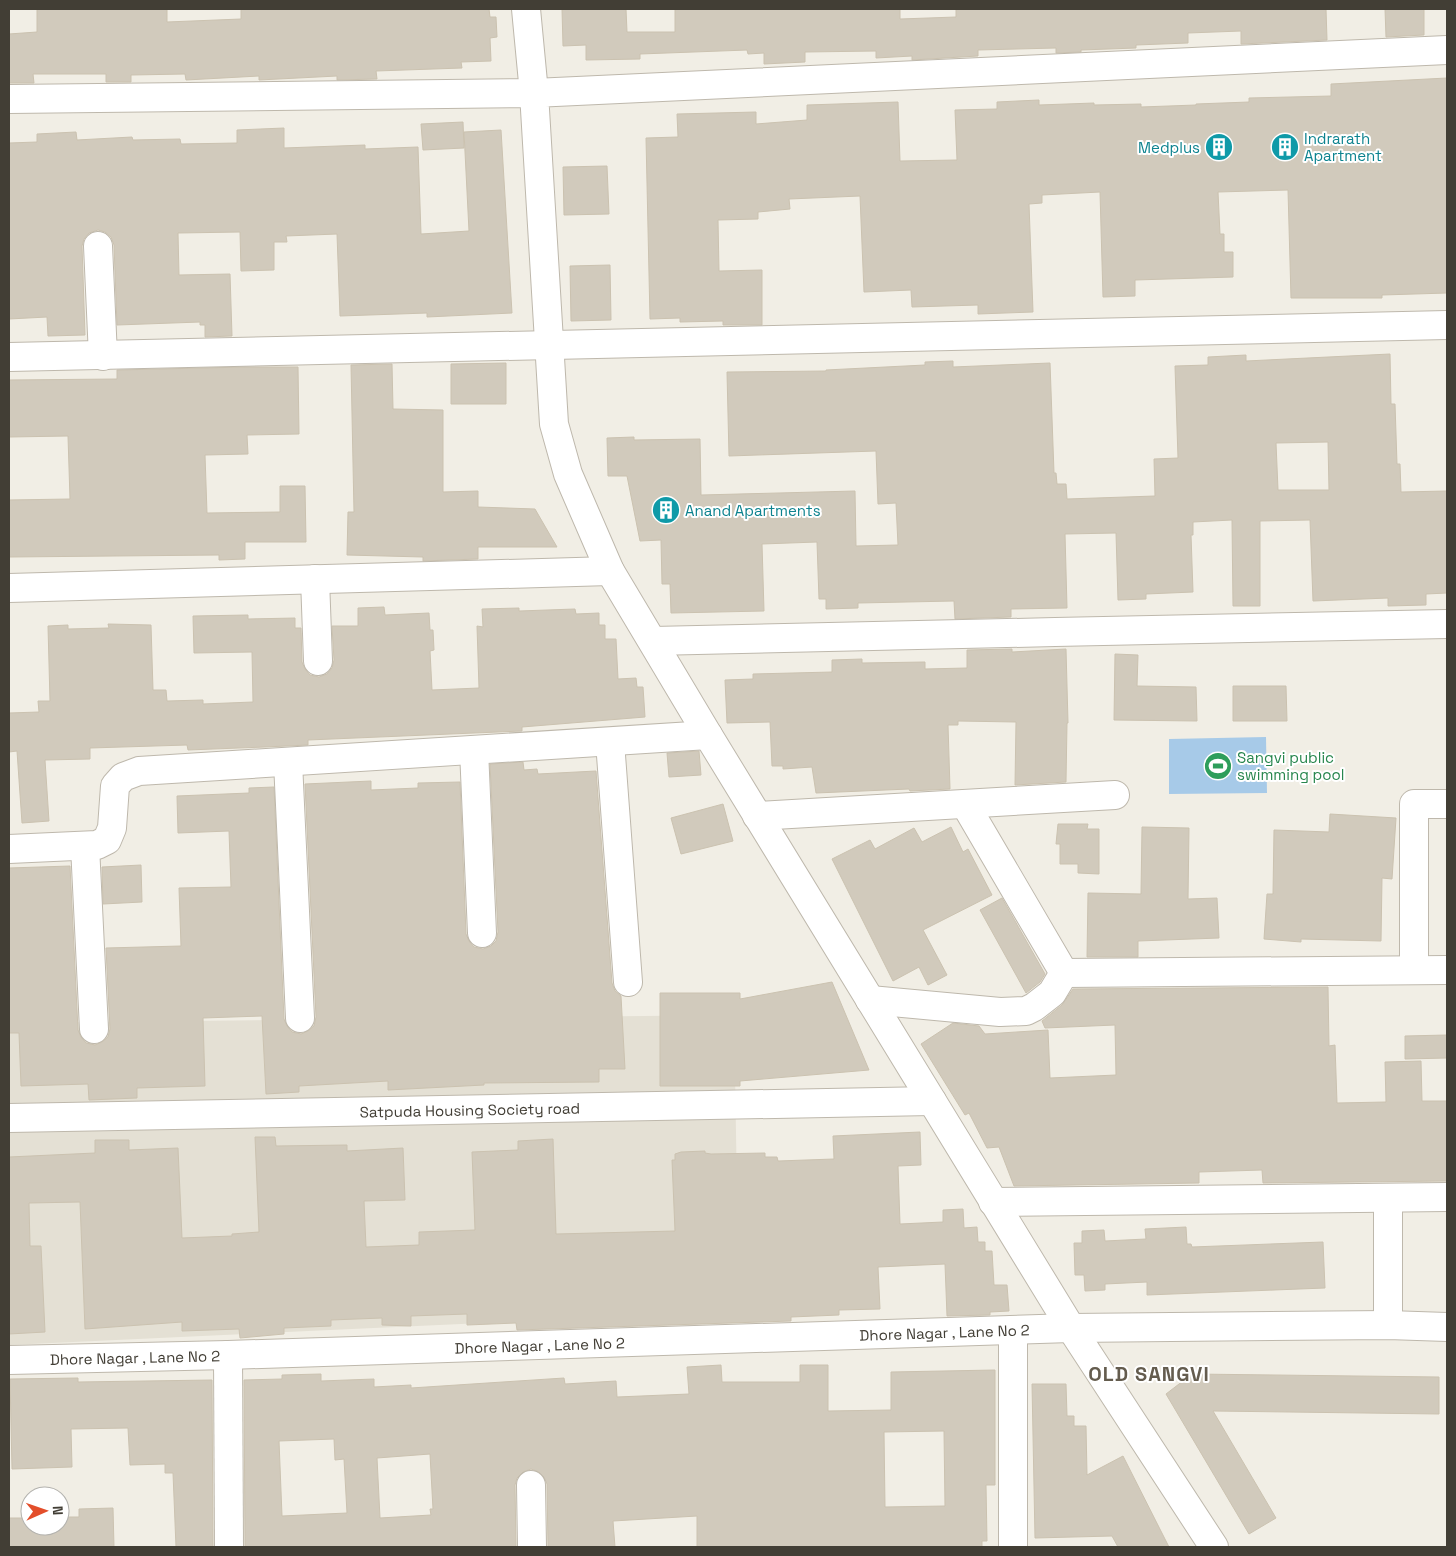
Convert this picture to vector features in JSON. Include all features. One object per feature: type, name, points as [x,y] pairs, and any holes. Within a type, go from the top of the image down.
[{"type":"street","points":[[526,9],[534,93],[554,424],[568,474],[610,571],[708,736],[993,1202],[1214,1547]]},
{"type":"street","points":[[9,99],[534,93],[1447,50]]},
{"type":"street","points":[[98,246],[103,356]]},
{"type":"street","points":[[9,357],[1447,325]]},
{"type":"street","points":[[9,588],[610,571]]},
{"type":"street","points":[[315,579],[318,661]]},
{"type":"street","points":[[653,641],[961,635],[1227,627],[1447,624]]},
{"type":"street","points":[[9,850],[97,845],[106,840],[112,828],[115,786],[123,777],[139,771],[708,736]]},
{"type":"street","points":[[610,742],[628,982]]},
{"type":"street","points":[[474,750],[482,933]]},
{"type":"street","points":[[288,762],[300,1018]]},
{"type":"street","points":[[757,816],[1114,795]]},
{"type":"street","points":[[965,804],[1064,974]]},
{"type":"street","points":[[1414,969],[1414,804],[1447,804]]},
{"type":"street","points":[[85,846],[94,1029]]},
{"type":"street","points":[[1064,974],[1447,970]]},
{"type":"street","points":[[870,1000],[1000,1012],[1026,1011],[1052,993],[1064,974]]},
{"type":"street","name":"Satpuda Housing Society road","points":[[9,1118],[932,1101]]},
{"type":"street","points":[[993,1202],[1447,1197]]},
{"type":"street","points":[[1388,1198],[1388,1325]]},
{"type":"street","name":"Dhore Nagar , Lane No 2","points":[[9,1360],[228,1355],[1072,1328],[1388,1325],[1447,1327]]},
{"type":"street","points":[[1013,1330],[1013,1547]]},
{"type":"street","points":[[228,1355],[229,1547]]},
{"type":"street","points":[[531,1485],[532,1547]]},
{"type":"shaded area","points":[[734,1015],[739,1311],[9,1345],[9,1023]]},
{"type":"water","name":"Sangvi public swimming pool","points":[[1266,737],[1267,793],[1169,794],[1169,739]]},
{"type":"building","points":[[37,9],[167,9],[167,22],[241,19],[241,9],[489,9],[490,17],[496,17],[497,37],[490,38],[491,61],[461,62],[462,68],[376,71],[377,79],[337,80],[337,76],[259,80],[259,76],[186,80],[185,74],[131,75],[131,82],[106,82],[106,74],[33,74],[34,83],[9,83],[9,34],[37,32]]},
{"type":"building","points":[[562,9],[626,9],[627,32],[675,32],[675,9],[900,9],[900,19],[956,17],[956,9],[1326,9],[1327,40],[1241,44],[1241,31],[1188,33],[1188,43],[1136,45],[1136,48],[1056,53],[1056,48],[978,50],[978,56],[912,60],[912,56],[876,58],[876,51],[805,52],[805,62],[764,64],[764,53],[748,54],[747,50],[640,54],[640,59],[586,60],[586,45],[563,46]]},
{"type":"building","points":[[1385,9],[1424,9],[1424,35],[1386,37]]},
{"type":"building","points":[[1447,78],[1447,293],[1382,295],[1382,298],[1291,298],[1288,190],[1218,192],[1220,234],[1224,234],[1224,252],[1233,252],[1233,277],[1135,280],[1135,296],[1103,297],[1100,192],[1042,195],[1042,203],[1029,204],[1033,312],[978,314],[978,305],[912,307],[911,290],[864,292],[860,196],[789,199],[790,209],[758,212],[758,219],[718,220],[719,271],[762,270],[762,325],[723,325],[723,321],[680,322],[680,318],[650,319],[646,138],[678,137],[677,114],[756,112],[756,124],[807,120],[807,105],[898,102],[900,161],[957,160],[955,110],[997,109],[997,102],[1039,100],[1039,105],[1094,103],[1094,105],[1141,104],[1141,107],[1196,105],[1249,102],[1249,98],[1331,96],[1331,84]]},
{"type":"building","points":[[463,122],[464,148],[423,150],[421,124]]},
{"type":"building","points":[[284,128],[284,148],[365,145],[365,149],[418,147],[421,234],[469,231],[464,132],[501,130],[512,313],[427,317],[427,313],[340,316],[337,234],[286,236],[287,242],[274,242],[274,270],[241,271],[240,232],[178,233],[179,275],[230,274],[232,336],[205,337],[205,325],[200,325],[200,322],[117,325],[114,245],[111,237],[105,232],[98,230],[89,233],[84,239],[82,246],[85,335],[48,336],[47,317],[9,319],[9,143],[37,142],[37,134],[76,132],[77,140],[132,137],[133,140],[180,139],[181,144],[237,143],[237,130]]},
{"type":"building","points":[[607,166],[609,214],[564,215],[563,167]]},
{"type":"building","points":[[610,265],[611,320],[571,321],[570,266]]},
{"type":"building","points":[[1390,354],[1391,404],[1395,404],[1397,464],[1400,464],[1401,492],[1447,491],[1447,593],[1426,594],[1426,605],[1388,606],[1388,598],[1313,601],[1310,520],[1260,521],[1260,606],[1233,606],[1232,520],[1193,522],[1193,535],[1191,535],[1193,592],[1146,594],[1146,599],[1118,600],[1116,533],[1065,534],[1067,608],[1011,609],[1011,617],[955,619],[954,601],[858,603],[858,608],[826,609],[826,599],[819,599],[817,542],[762,544],[764,611],[671,613],[670,584],[662,584],[661,540],[640,541],[627,476],[608,476],[607,438],[634,437],[634,440],[700,439],[701,495],[855,491],[856,546],[898,545],[896,503],[878,504],[876,451],[729,456],[727,372],[826,371],[925,365],[925,362],[953,361],[953,367],[1050,363],[1054,473],[1056,473],[1057,484],[1066,484],[1067,499],[1155,496],[1154,459],[1178,458],[1175,366],[1208,365],[1208,357],[1246,355],[1246,361]],"holes":[[[1328,442],[1329,490],[1278,490],[1276,443]]]},
{"type":"building","points":[[506,363],[506,404],[451,404],[451,364]]},
{"type":"building","points":[[392,364],[393,409],[443,410],[443,492],[478,491],[478,507],[535,509],[557,547],[478,547],[478,559],[423,561],[423,557],[347,555],[348,512],[354,512],[351,365]]},
{"type":"building","points":[[298,367],[299,434],[247,435],[248,454],[205,455],[207,513],[280,512],[280,486],[305,486],[306,542],[245,542],[245,559],[219,560],[219,555],[9,557],[9,500],[70,499],[68,436],[9,437],[9,380],[117,379],[117,370]]},
{"type":"building","points":[[384,607],[385,615],[429,613],[430,630],[433,630],[434,650],[430,651],[432,690],[479,688],[477,626],[483,627],[482,609],[519,608],[519,611],[575,609],[576,614],[599,613],[599,625],[605,625],[605,639],[616,639],[618,679],[636,678],[637,687],[643,687],[645,717],[522,727],[522,731],[308,740],[308,745],[188,750],[187,745],[90,748],[90,759],[45,760],[49,821],[22,823],[17,751],[9,752],[9,713],[39,712],[38,701],[50,701],[48,626],[68,625],[68,629],[109,628],[108,624],[151,625],[153,690],[166,690],[167,701],[203,700],[203,704],[253,702],[252,652],[194,653],[193,616],[248,615],[248,619],[295,618],[295,628],[301,628],[302,662],[310,675],[319,677],[327,674],[332,668],[334,660],[332,626],[358,626],[358,608]]},
{"type":"building","points":[[1012,649],[1012,652],[1066,649],[1068,723],[1066,782],[1015,785],[1016,722],[958,721],[958,725],[948,725],[950,789],[816,793],[812,767],[783,769],[783,766],[772,766],[770,722],[727,723],[725,680],[753,679],[753,674],[832,672],[832,660],[862,659],[862,663],[925,662],[925,669],[967,668],[967,650]]},
{"type":"building","points":[[1115,654],[1138,655],[1137,686],[1196,687],[1197,721],[1114,720]]},
{"type":"building","points":[[1233,686],[1286,686],[1287,721],[1233,721]]},
{"type":"building","points":[[699,751],[701,775],[669,777],[667,753]]},
{"type":"building","points":[[523,762],[524,770],[537,769],[538,774],[596,771],[612,983],[615,991],[621,996],[625,1069],[599,1069],[599,1082],[484,1083],[484,1085],[388,1090],[388,1081],[299,1086],[299,1092],[266,1094],[262,1016],[203,1018],[205,1086],[137,1088],[137,1098],[89,1100],[88,1084],[21,1086],[19,1033],[9,1033],[9,868],[70,866],[78,1030],[86,1043],[95,1045],[108,1037],[110,1029],[106,948],[181,946],[179,888],[231,887],[229,831],[178,833],[177,796],[249,793],[249,788],[274,787],[284,1019],[292,1032],[301,1034],[314,1026],[316,1017],[305,784],[371,781],[371,790],[418,788],[418,783],[460,782],[466,934],[474,947],[483,949],[491,946],[496,941],[498,932],[490,764]]},
{"type":"building","points":[[723,804],[733,841],[681,854],[671,818]]},
{"type":"building","points":[[1330,814],[1396,818],[1392,879],[1382,878],[1381,941],[1301,939],[1301,942],[1264,939],[1267,894],[1273,894],[1274,830],[1329,832]]},
{"type":"building","points":[[1058,824],[1088,824],[1087,829],[1099,829],[1099,874],[1078,873],[1078,864],[1060,864],[1060,844],[1056,844]]},
{"type":"building","points":[[951,827],[963,852],[968,849],[992,895],[923,930],[947,975],[928,985],[919,967],[893,981],[832,859],[870,840],[875,849],[914,828],[922,842]]},
{"type":"building","points":[[1142,827],[1189,828],[1188,899],[1217,898],[1219,938],[1138,941],[1138,957],[1087,957],[1088,893],[1141,894]]},
{"type":"building","points":[[141,865],[142,902],[103,904],[102,867]]},
{"type":"building","points":[[1002,898],[1045,974],[1040,982],[1026,993],[980,910]]},
{"type":"building","points":[[832,982],[869,1070],[740,1081],[740,1086],[660,1086],[660,993],[740,993],[740,999]]},
{"type":"building","points":[[1328,987],[1329,1046],[1335,1045],[1337,1103],[1386,1102],[1385,1062],[1421,1061],[1422,1101],[1447,1101],[1447,1181],[1263,1183],[1262,1170],[1199,1172],[1199,1183],[1014,1186],[999,1147],[987,1148],[969,1113],[965,1115],[921,1044],[953,1023],[979,1026],[985,1034],[1048,1030],[1050,1078],[1116,1075],[1115,1025],[1045,1028],[1042,1021],[1062,1005],[1073,989]]},
{"type":"building","points":[[1447,1035],[1447,1058],[1405,1059],[1405,1036]]},
{"type":"building","points":[[920,1132],[921,1165],[898,1166],[900,1224],[943,1222],[943,1210],[963,1209],[964,1228],[977,1227],[978,1242],[985,1242],[985,1251],[992,1251],[994,1285],[1007,1285],[1009,1311],[990,1312],[990,1315],[947,1316],[945,1264],[878,1267],[880,1309],[839,1310],[839,1315],[791,1317],[791,1321],[517,1330],[516,1323],[467,1325],[467,1314],[411,1316],[411,1326],[382,1325],[382,1318],[331,1320],[331,1326],[284,1328],[284,1334],[240,1338],[239,1329],[182,1331],[182,1322],[85,1329],[80,1202],[29,1203],[30,1246],[41,1246],[45,1332],[9,1334],[9,1157],[95,1153],[95,1140],[129,1140],[129,1150],[178,1148],[182,1238],[232,1236],[232,1234],[259,1232],[255,1137],[275,1137],[276,1146],[347,1145],[347,1151],[403,1148],[405,1200],[364,1201],[366,1247],[419,1245],[419,1232],[475,1230],[472,1152],[518,1150],[518,1141],[553,1139],[556,1234],[675,1231],[672,1160],[675,1160],[675,1154],[681,1152],[705,1151],[705,1153],[711,1154],[765,1153],[765,1157],[777,1157],[778,1161],[834,1159],[833,1136]]},
{"type":"building","points":[[1186,1227],[1187,1244],[1191,1244],[1192,1247],[1323,1242],[1325,1288],[1147,1295],[1147,1282],[1105,1284],[1105,1290],[1085,1291],[1084,1275],[1075,1275],[1074,1243],[1082,1243],[1082,1231],[1104,1230],[1105,1241],[1146,1239],[1145,1229]]},
{"type":"building","points":[[721,1365],[722,1382],[800,1382],[800,1365],[828,1365],[828,1411],[891,1410],[891,1372],[995,1370],[995,1485],[986,1485],[987,1541],[982,1541],[982,1547],[697,1547],[697,1516],[613,1521],[615,1547],[548,1547],[547,1484],[539,1472],[531,1469],[523,1472],[517,1478],[515,1485],[516,1547],[245,1547],[244,1380],[282,1379],[282,1375],[321,1374],[321,1381],[374,1379],[374,1387],[411,1385],[411,1388],[564,1378],[565,1384],[616,1381],[617,1397],[689,1394],[687,1367]],"holes":[[[944,1431],[945,1506],[885,1507],[884,1432]],[[334,1439],[335,1460],[344,1459],[347,1513],[282,1516],[279,1441]],[[430,1454],[433,1509],[430,1509],[431,1515],[380,1518],[377,1458]]]},
{"type":"building","points":[[1192,1374],[1439,1377],[1439,1414],[1213,1411],[1276,1518],[1249,1534],[1166,1394]]},
{"type":"building","points":[[78,1378],[78,1382],[212,1380],[213,1547],[176,1547],[173,1473],[165,1473],[165,1464],[130,1465],[128,1428],[71,1429],[72,1467],[12,1469],[10,1379]]},
{"type":"building","points":[[1032,1384],[1066,1384],[1067,1416],[1074,1416],[1074,1426],[1086,1426],[1087,1475],[1123,1456],[1169,1547],[1118,1547],[1112,1536],[1035,1538]]},
{"type":"building","points":[[113,1508],[114,1547],[9,1547],[9,1518],[20,1518],[20,1536],[70,1536],[70,1517],[79,1517],[79,1509]]},
{"type":"place","name":"Medplus","points":[[1219,147]]},
{"type":"place","name":"Indrarath Apartment","points":[[1285,147]]},
{"type":"place","name":"Anand Apartments","points":[[666,510]]},
{"type":"place","name":"Sangvi public swimming pool","points":[[1218,766]]},
{"type":"district","name":"OLD SANGVI","points":[[1149,1374]]}]
